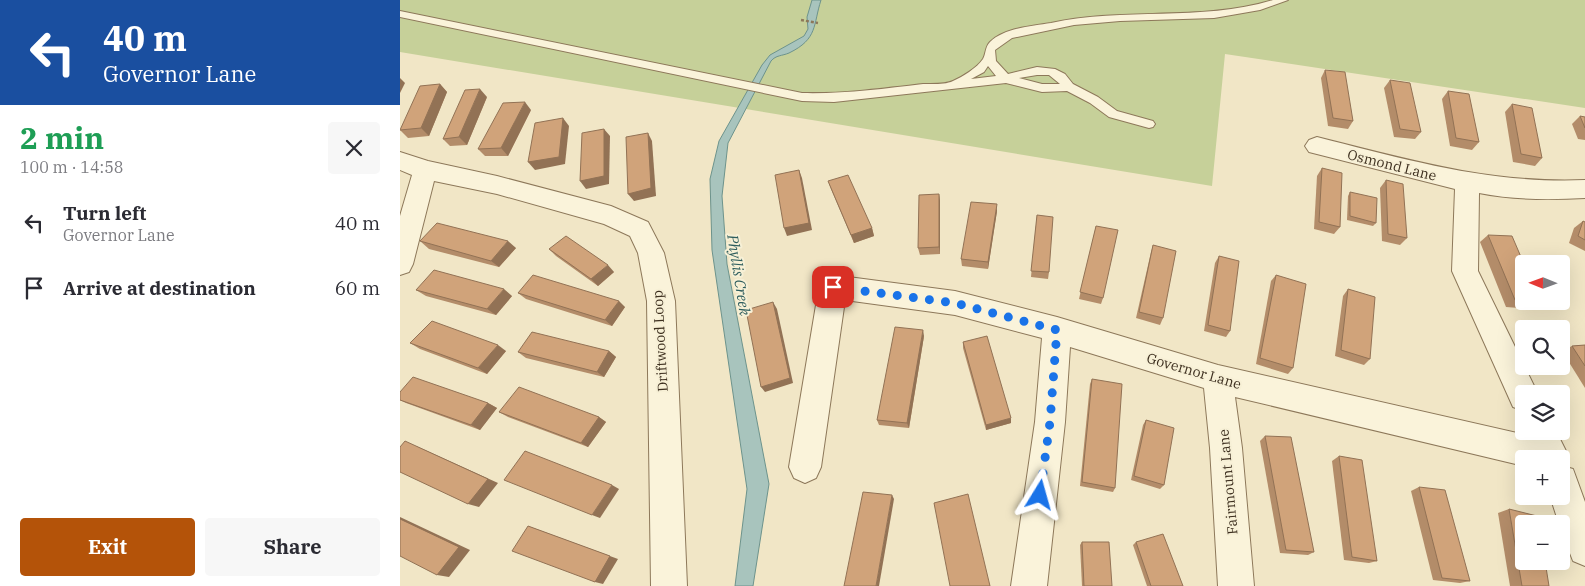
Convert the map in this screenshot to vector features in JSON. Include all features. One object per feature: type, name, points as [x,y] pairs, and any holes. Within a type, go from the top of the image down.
[{"type":"street","name":"Osmond Lane","points":[[1317,146],[1467,183],[1560,192],[1585,189]]},
{"type":"street","points":[[400,264],[413,165]]},
{"type":"street","name":"Driftwood Loop","points":[[413,165],[497,185],[602,214],[639,228],[652,253],[661,301],[668,586]]},
{"type":"street","points":[[1467,183],[1465,271],[1518,385]]},
{"type":"street","name":"Governor Lane","points":[[804,467],[833,287],[955,303],[1057,330],[1218,379],[1522,450]]},
{"type":"street","points":[[1028,586],[1050,422],[1057,330]]},
{"type":"street","name":"Fairmount Lane","points":[[1218,379],[1226,448],[1236,586]]},
{"type":"street","name":"Governor Lane","points":[[1569,505],[1585,550]]},
{"type":"lane","points":[[950,86],[980,69],[988,58],[990,49],[999,39],[1018,33],[1097,19],[1228,14],[1261,8],[1283,0]]},
{"type":"lane","points":[[400,14],[818,99],[950,86],[1006,79],[1023,73],[1051,72],[1061,77],[1069,87],[1094,100],[1113,114],[1149,124]]},
{"type":"lane","points":[[988,58],[990,64],[1006,79],[1042,88],[1069,87]]},
{"type":"path","points":[[801,20],[818,23]]},
{"type":"green space","points":[[400,0],[1585,0],[1585,108],[1225,54],[1212,186],[400,52]]},
{"type":"water","points":[[812,0],[821,0],[810,37],[798,48],[771,61],[728,143],[722,196],[727,264],[769,484],[753,586],[735,586],[747,489],[712,250],[710,179],[719,141],[762,65],[770,55],[804,36],[808,29],[807,17]]},
{"type":"building","points":[[1325,70],[1345,72],[1353,121],[1333,118]]},
{"type":"building","points":[[1390,80],[1410,83],[1421,132],[1400,129]]},
{"type":"building","points":[[440,84],[421,128],[400,130],[420,86]]},
{"type":"building","points":[[480,89],[459,137],[443,139],[465,90]]},
{"type":"building","points":[[1448,91],[1469,94],[1479,142],[1456,138]]},
{"type":"building","points":[[525,102],[501,148],[478,149],[503,103]]},
{"type":"building","points":[[1512,104],[1532,108],[1542,158],[1521,154]]},
{"type":"building","points":[[1580,116],[1585,117],[1585,128]]},
{"type":"building","points":[[563,118],[559,157],[528,162],[535,123]]},
{"type":"building","points":[[604,129],[604,176],[580,181],[582,133]]},
{"type":"building","points":[[648,133],[651,188],[628,194],[626,137]]},
{"type":"building","points":[[1322,168],[1342,173],[1340,227],[1319,222]]},
{"type":"building","points":[[799,170],[809,223],[784,228],[775,175]]},
{"type":"building","points":[[848,175],[872,228],[851,235],[828,181]]},
{"type":"building","points":[[1386,180],[1403,184],[1407,238],[1388,234]]},
{"type":"building","points":[[1350,192],[1377,198],[1376,223],[1350,216]]},
{"type":"building","points":[[939,194],[939,247],[918,248],[919,195]]},
{"type":"building","points":[[971,202],[997,204],[988,262],[961,259]]},
{"type":"building","points":[[1037,215],[1053,217],[1049,272],[1031,271]]},
{"type":"building","points":[[1583,221],[1585,222],[1585,240],[1578,236]]},
{"type":"building","points":[[437,223],[508,241],[491,261],[420,241]]},
{"type":"building","points":[[1096,226],[1118,230],[1103,298],[1080,292]]},
{"type":"building","points":[[1488,235],[1512,236],[1520,255],[1515,255],[1515,300]]},
{"type":"building","points":[[566,236],[608,265],[591,279],[549,249]]},
{"type":"building","points":[[1153,245],[1176,251],[1163,318],[1139,312]]},
{"type":"building","points":[[1219,256],[1239,261],[1230,331],[1208,325]]},
{"type":"building","points":[[434,270],[504,289],[487,309],[416,290]]},
{"type":"building","points":[[533,275],[619,301],[605,320],[518,293]]},
{"type":"building","points":[[1276,275],[1306,284],[1293,368],[1260,358]]},
{"type":"building","points":[[1348,289],[1375,297],[1370,359],[1341,350]]},
{"type":"building","points":[[773,302],[790,378],[761,387],[746,310]]},
{"type":"building","points":[[432,321],[498,345],[478,368],[410,343]]},
{"type":"building","points":[[895,327],[923,330],[907,423],[877,420]]},
{"type":"building","points":[[532,332],[609,351],[597,372],[518,352]]},
{"type":"building","points":[[987,336],[1011,418],[986,425],[963,342]]},
{"type":"building","points":[[1585,345],[1585,366],[1572,346]]},
{"type":"building","points":[[413,377],[488,403],[471,425],[400,400],[400,392]]},
{"type":"building","points":[[1092,379],[1122,384],[1115,488],[1082,482]]},
{"type":"building","points":[[519,387],[599,417],[581,443],[499,412]]},
{"type":"building","points":[[1146,420],[1174,428],[1164,485],[1134,476]]},
{"type":"building","points":[[1265,436],[1291,437],[1314,552],[1286,550]]},
{"type":"building","points":[[405,441],[488,479],[468,504],[400,472],[400,447]]},
{"type":"building","points":[[525,451],[612,485],[592,515],[504,480]]},
{"type":"building","points":[[1339,456],[1362,460],[1377,561],[1352,557]]},
{"type":"building","points":[[1419,487],[1445,490],[1470,581],[1442,578]]},
{"type":"building","points":[[863,492],[892,495],[876,586],[844,586]]},
{"type":"building","points":[[968,494],[990,586],[950,586],[934,503]]},
{"type":"building","points":[[1509,509],[1533,515],[1515,515],[1515,545]]},
{"type":"building","points":[[400,519],[459,547],[437,575],[400,556]]},
{"type":"building","points":[[528,526],[610,556],[595,582],[512,551]]},
{"type":"building","points":[[1163,534],[1183,586],[1151,586],[1136,542]]},
{"type":"building","points":[[1082,542],[1109,542],[1112,586],[1084,586]]},
{"type":"building","points":[[1519,570],[1546,570],[1549,586],[1522,586]]},
{"type":"route","points":[[833,287],[955,303],[1057,330],[1050,422],[1040,495]]},
{"type":"water label","name":"Phyllis Creek","points":[[739,275]]}]
